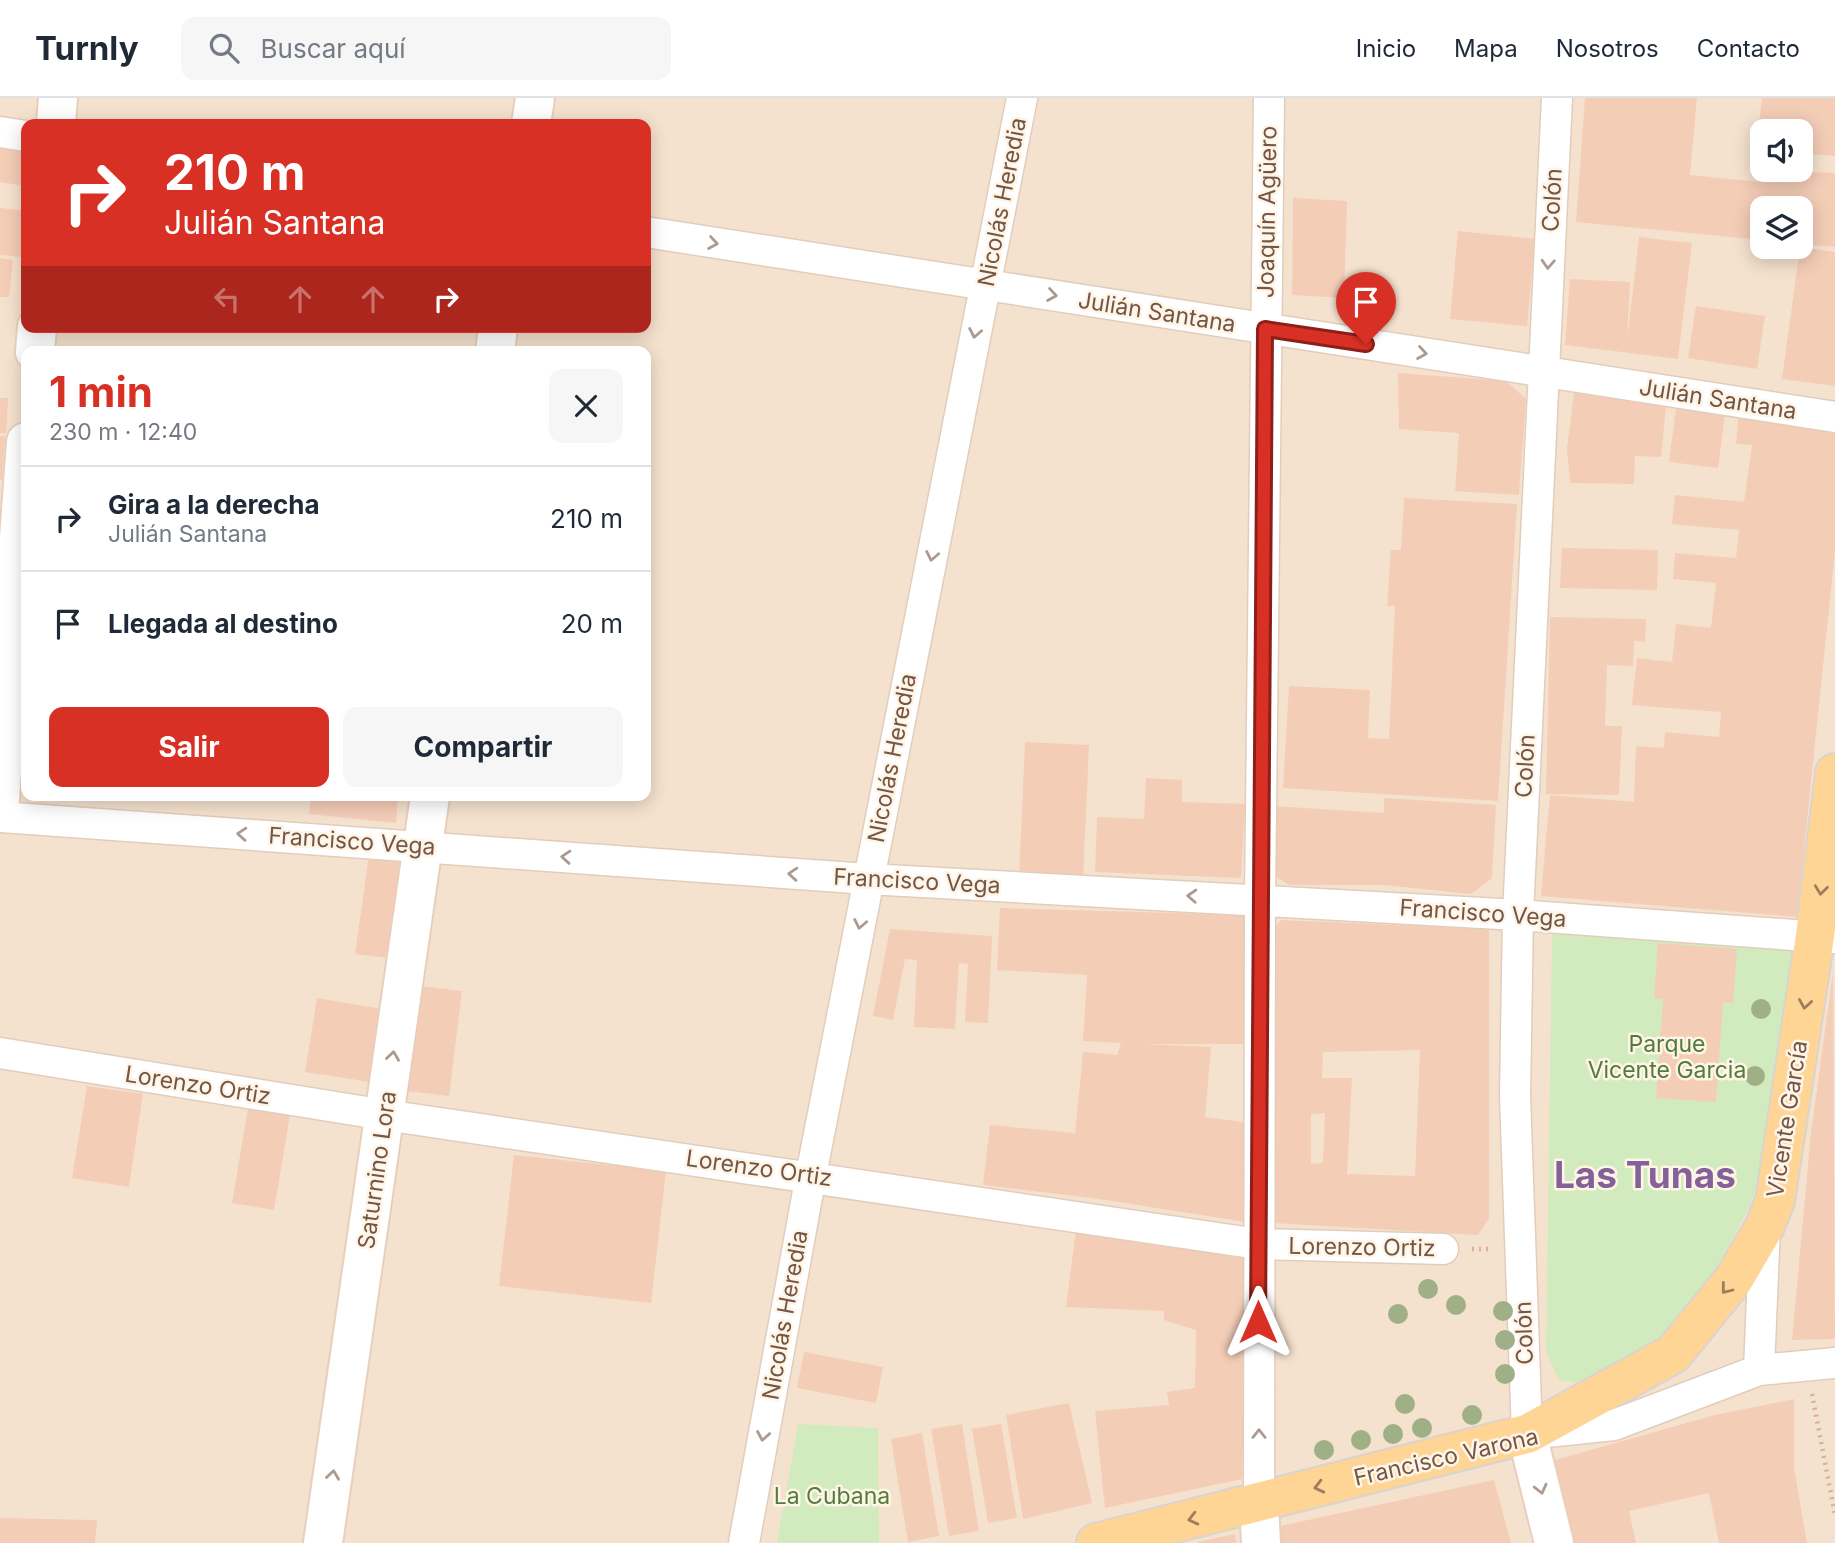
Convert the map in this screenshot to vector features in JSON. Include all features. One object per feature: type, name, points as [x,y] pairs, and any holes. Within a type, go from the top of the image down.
[{"type":"main road","name":"Vicente García","points":[[1527,1434],[1673,1354],[1734,1279],[1765,1226],[1776,1201],[1825,937],[1835,773]]},
{"type":"main road","name":"Francisco Varona","points":[[1096,1543],[1527,1434]]},
{"type":"street","points":[[56,119],[58,98]]},
{"type":"street","points":[[532,119],[535,98]]},
{"type":"street","name":"Nicolás Heredia","points":[[744,1543],[868,879],[1023,98]]},
{"type":"street","name":"Joaquín Agüero","points":[[1261,1543],[1258,1244],[1269,98]]},
{"type":"street","name":"Colón","points":[[1527,1434],[1515,1096],[1518,915],[1557,98]]},
{"type":"street","points":[[0,132],[21,135]]},
{"type":"street","name":"Julián Santana","points":[[651,233],[1835,417]]},
{"type":"street","points":[[0,799],[21,511]]},
{"type":"street","name":"Saturnino Lora","points":[[323,1543],[429,801]]},
{"type":"street","name":"Francisco Vega","points":[[0,817],[868,879],[1518,915],[1825,937]]},
{"type":"street","name":"Lorenzo Ortiz","points":[[0,1053],[385,1115],[811,1175],[1258,1244],[1443,1249]]},
{"type":"street","points":[[1759,1370],[1765,1226]]},
{"type":"street","name":"Francisco Varona","points":[[1527,1434],[1614,1425],[1759,1370],[1821,1364]]},
{"type":"street","points":[[1527,1434],[1554,1543]]},
{"type":"path","name":"Lorenzo Ortiz","points":[[1443,1249],[1520,1249]]},
{"type":"path","points":[[1821,1364],[1835,1515]]},
{"type":"shaded area","points":[[0,98],[1835,98],[1835,1543],[0,1543]]},
{"type":"green space","name":"Parque Vicente Garcia","points":[[1552,934],[1798,950],[1773,1145],[1749,1208],[1714,1273],[1660,1338],[1578,1383],[1559,1380],[1546,1353]]},
{"type":"green space","name":"La Cubana","points":[[798,1424],[878,1428],[879,1543],[777,1543]]},
{"type":"building","points":[[1585,98],[1697,98],[1690,175],[1750,182],[1813,182],[1813,172],[1835,173],[1835,247],[1813,245],[1813,196],[1750,196],[1750,239],[1576,222]]},
{"type":"building","points":[[1762,98],[1835,98],[1835,156],[1813,154],[1813,119],[1760,119]]},
{"type":"building","points":[[0,134],[21,137],[21,185],[0,182]]},
{"type":"building","points":[[1293,198],[1347,201],[1344,298],[1292,295]]},
{"type":"building","points":[[0,208],[21,210],[21,257],[0,255]]},
{"type":"building","points":[[1458,231],[1535,239],[1527,326],[1450,319]]},
{"type":"building","points":[[1639,237],[1692,243],[1678,359],[1565,345],[1570,279],[1630,282],[1627,341]]},
{"type":"building","points":[[1813,249],[1835,252],[1835,386],[1782,379],[1798,259],[1813,259]]},
{"type":"building","points":[[0,258],[13,260],[9,297],[0,297]]},
{"type":"building","points":[[1696,306],[1765,316],[1757,369],[1688,358]]},
{"type":"building","points":[[1398,373],[1506,381],[1526,399],[1519,495],[1455,491],[1459,433],[1399,429]]},
{"type":"building","points":[[1574,393],[1666,406],[1661,457],[1635,456],[1634,484],[1570,483],[1567,448]]},
{"type":"building","points":[[0,398],[8,398],[6,433],[0,433]]},
{"type":"building","points":[[1676,408],[1725,415],[1718,468],[1669,462]]},
{"type":"building","points":[[1739,410],[1835,426],[1835,551],[1797,917],[1541,896],[1550,795],[1634,802],[1636,746],[1664,748],[1665,732],[1719,737],[1721,712],[1632,705],[1637,658],[1672,662],[1676,624],[1711,628],[1716,583],[1673,579],[1675,553],[1736,558],[1739,530],[1672,524],[1675,495],[1744,502],[1752,445],[1736,444]]},
{"type":"building","points":[[0,436],[5,436],[2,480],[0,480]]},
{"type":"building","points":[[1404,498],[1517,504],[1498,801],[1283,788],[1289,686],[1370,690],[1368,738],[1389,739],[1395,606],[1387,606],[1391,550],[1401,550]]},
{"type":"building","points":[[1562,548],[1658,550],[1657,590],[1560,588]]},
{"type":"building","points":[[1550,617],[1646,619],[1645,642],[1634,641],[1633,666],[1607,665],[1605,726],[1622,726],[1619,795],[1546,794]]},
{"type":"building","points":[[1025,742],[1089,745],[1083,879],[1019,877]]},
{"type":"building","points":[[1146,778],[1182,780],[1182,802],[1245,804],[1241,878],[1095,872],[1097,817],[1144,819]]},
{"type":"building","points":[[1384,798],[1496,805],[1492,878],[1471,894],[1383,885],[1289,885],[1273,875],[1273,806],[1384,813]]},
{"type":"building","points":[[310,801],[398,801],[396,823],[309,814]]},
{"type":"building","points":[[369,855],[411,861],[397,959],[355,954]]},
{"type":"building","points":[[1000,908],[1245,915],[1244,1044],[1142,1044],[1211,1047],[1205,1117],[1251,1123],[1252,1223],[1099,1199],[983,1185],[990,1125],[1075,1133],[1083,1052],[1117,1055],[1121,1043],[1083,1041],[1087,975],[997,970]]},
{"type":"building","points":[[1281,920],[1489,929],[1489,1218],[1478,1235],[1273,1223],[1273,930]],"holes":[[[1420,1050],[1415,1176],[1347,1174],[1352,1078],[1322,1078],[1323,1052]],[[1325,1113],[1323,1163],[1311,1164],[1311,1114]]]},
{"type":"building","points":[[890,929],[992,936],[988,1023],[965,1022],[968,964],[959,963],[955,1029],[914,1027],[917,960],[905,959],[893,1020],[873,1016]]},
{"type":"building","points":[[1658,943],[1737,949],[1733,1003],[1723,1002],[1716,1102],[1656,1098],[1663,999],[1654,998]]},
{"type":"building","points":[[1833,972],[1835,1339],[1792,1340],[1811,1133]]},
{"type":"building","points":[[420,986],[462,991],[449,1096],[407,1091]]},
{"type":"building","points":[[317,998],[389,1010],[377,1083],[305,1072]]},
{"type":"building","points":[[87,1086],[143,1094],[129,1187],[72,1178]]},
{"type":"building","points":[[248,1108],[290,1115],[274,1210],[232,1203]]},
{"type":"building","points":[[514,1155],[666,1171],[651,1303],[499,1286]]},
{"type":"building","points":[[1076,1230],[1248,1258],[1242,1479],[1105,1508],[1095,1411],[1169,1405],[1167,1392],[1195,1388],[1196,1330],[1164,1320],[1164,1311],[1066,1307]]},
{"type":"building","points":[[804,1352],[883,1367],[876,1403],[797,1388]]},
{"type":"building","points":[[1794,1399],[1794,1468],[1807,1543],[1719,1543],[1709,1493],[1629,1511],[1636,1543],[1574,1543],[1552,1468],[1555,1460],[1715,1415]]},
{"type":"building","points":[[1069,1403],[1092,1503],[1023,1519],[1006,1415]]},
{"type":"building","points":[[962,1424],[979,1531],[949,1536],[931,1429]]},
{"type":"building","points":[[1001,1424],[1017,1518],[988,1523],[972,1429]]},
{"type":"building","points":[[922,1433],[939,1536],[908,1542],[891,1439]]},
{"type":"building","points":[[1494,1480],[1511,1543],[1267,1543],[1266,1529]]},
{"type":"building","points":[[0,1518],[97,1520],[95,1543],[0,1543]]},
{"type":"building","points":[[1235,1534],[1236,1543],[1198,1543],[1198,1542]]},
{"type":"district","name":"Las Tunas","points":[[1645,1175]]},
{"type":"route","points":[[1258,1322],[1265,329],[1366,344]]}]
